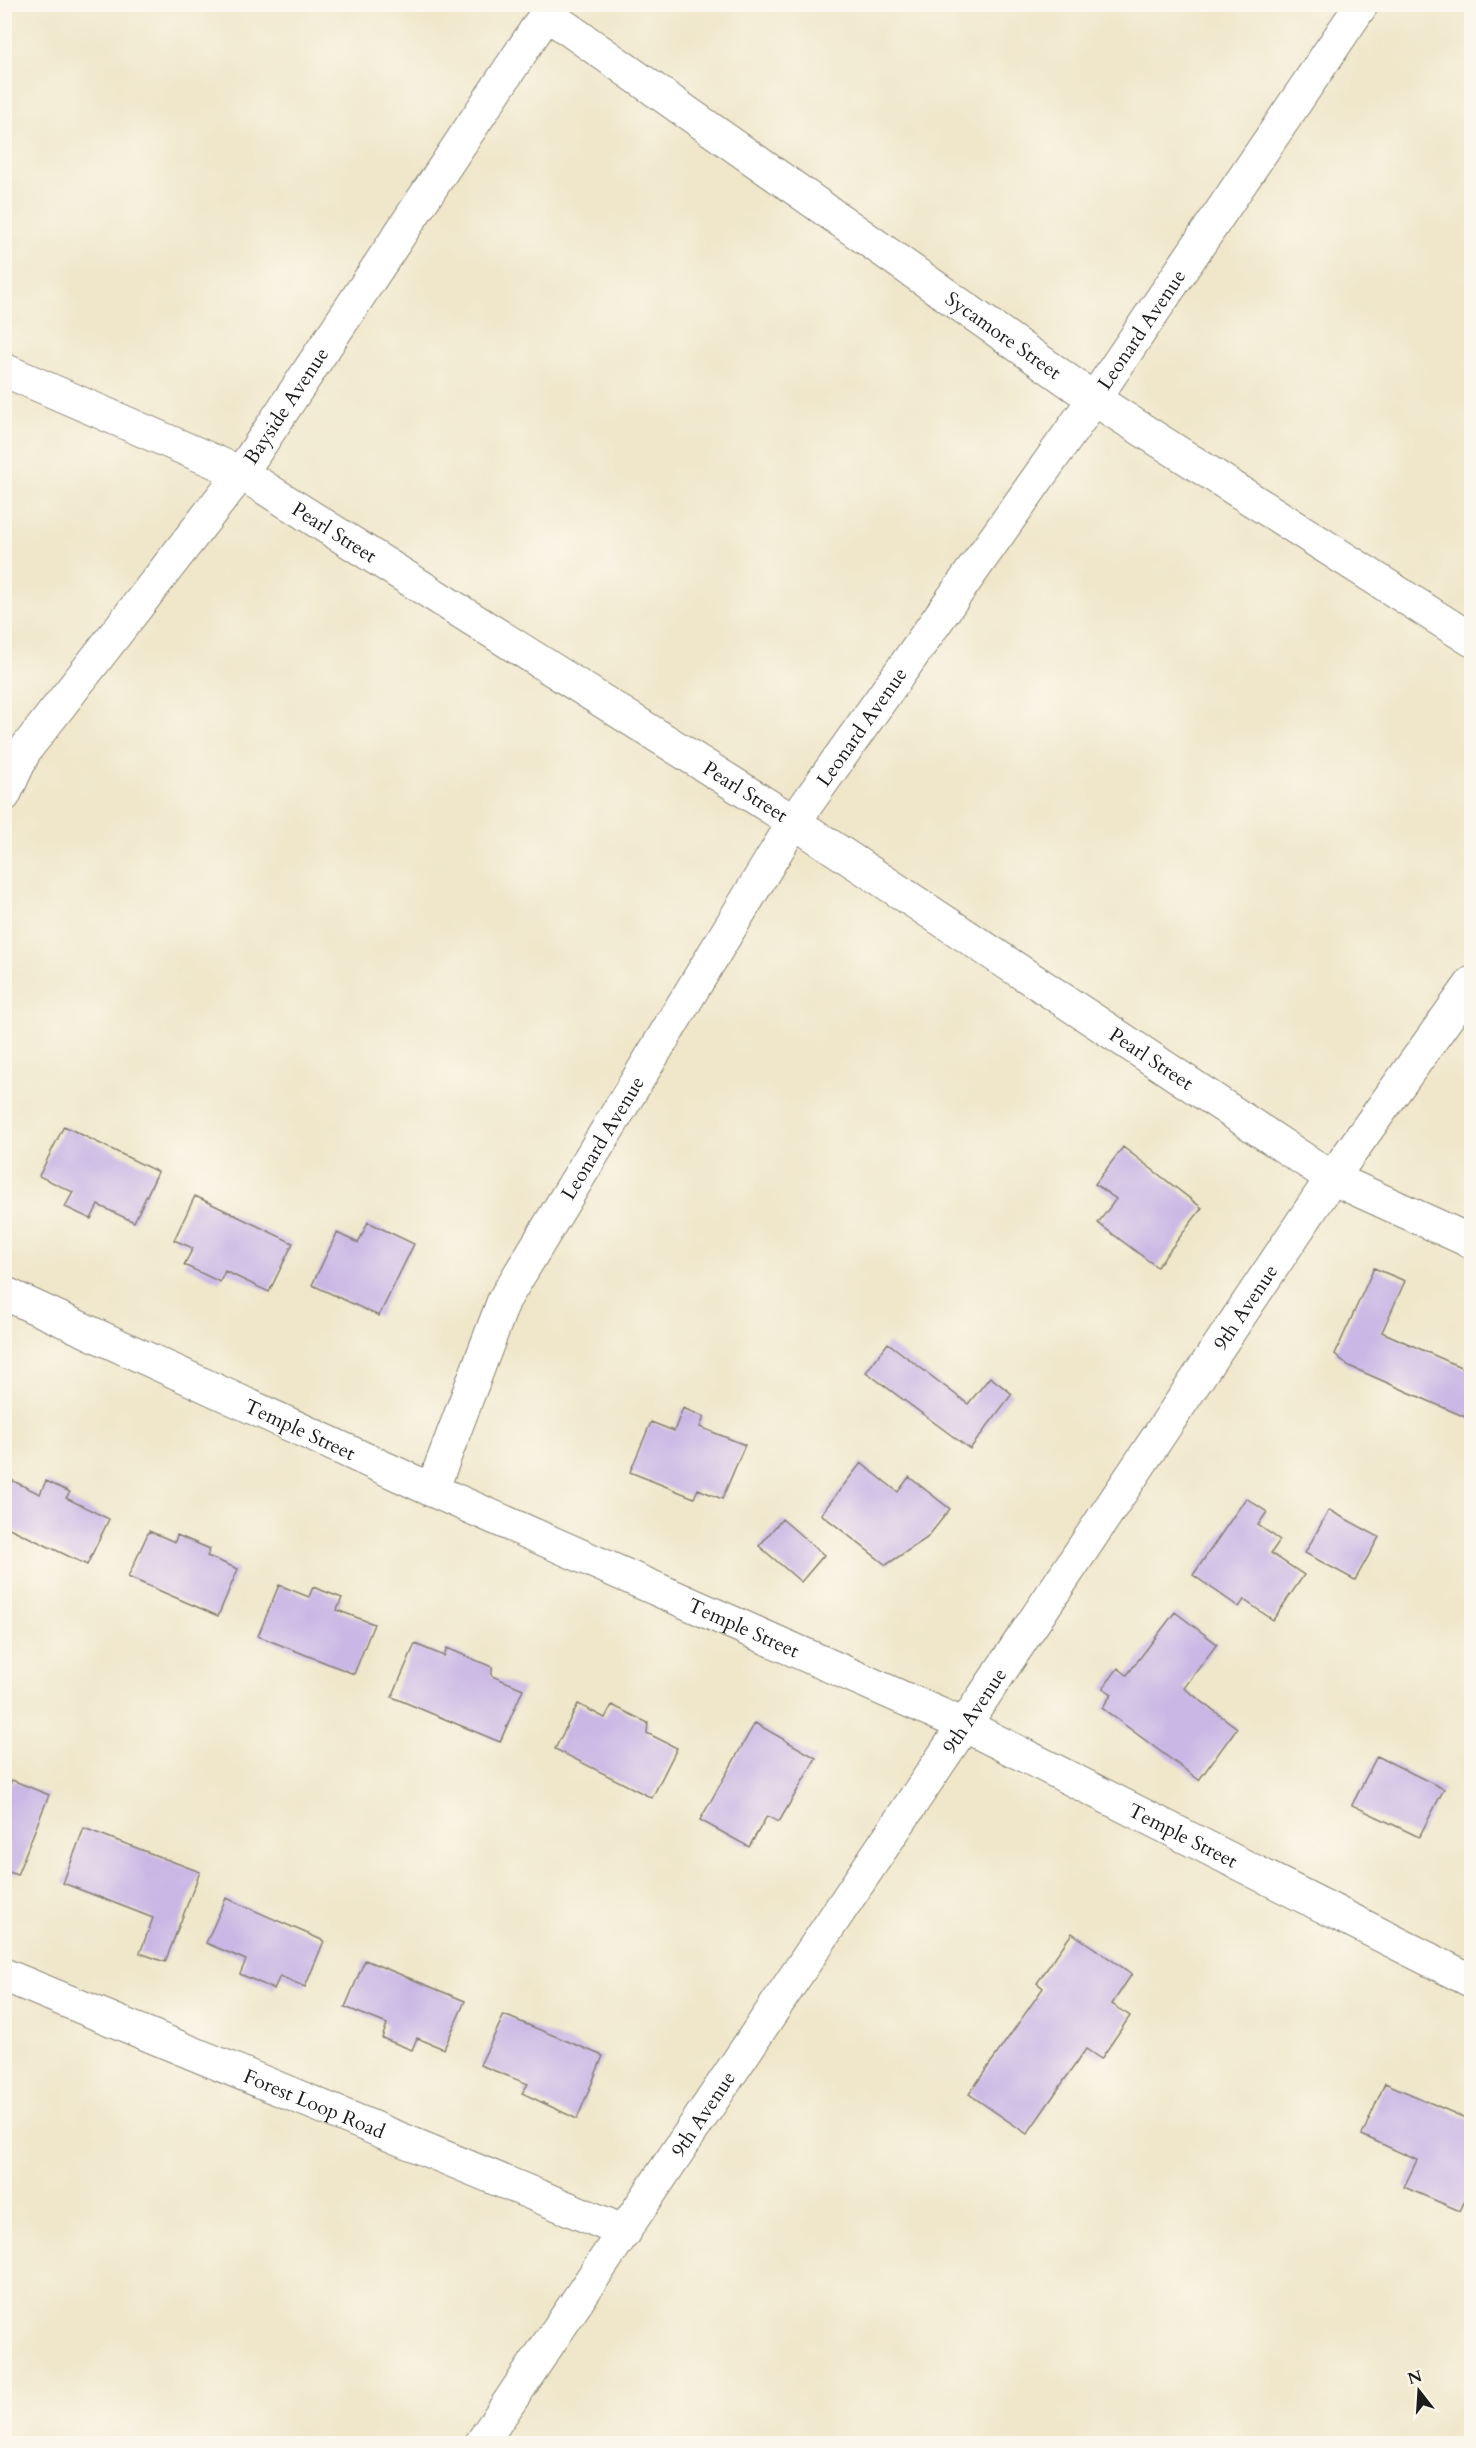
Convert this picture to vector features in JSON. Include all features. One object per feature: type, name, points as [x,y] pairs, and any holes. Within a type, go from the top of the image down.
[{"type":"street","name":"Leonard Avenue","points":[[432,1490],[504,1300],[794,822],[1094,399],[1362,4]]},
{"type":"street","name":"Sycamore Street","points":[[550,9],[1094,399],[1472,640]]},
{"type":"street","name":"Bayside Avenue","points":[[4,795],[26,750],[241,473],[550,9]]},
{"type":"street","name":"Pearl Street","points":[[4,370],[241,473],[794,822],[1332,1178],[1472,1242]]},
{"type":"street","name":"9th Avenue","points":[[481,2444],[1332,1178],[1472,983]]},
{"type":"street","name":"Temple Street","points":[[4,1293],[432,1490],[964,1725],[1472,1981]]},
{"type":"street","name":"Forest Loop Road","points":[[4,1975],[625,2232]]},
{"type":"building","points":[[64,1126],[158,1172],[134,1222],[98,1205],[91,1219],[65,1207],[73,1192],[39,1176]]},
{"type":"building","points":[[1123,1147],[1202,1208],[1157,1267],[1098,1223],[1116,1199],[1095,1184]]},
{"type":"building","points":[[195,1196],[293,1243],[269,1292],[225,1271],[220,1282],[184,1265],[193,1248],[174,1240]]},
{"type":"building","points":[[368,1222],[414,1244],[379,1316],[312,1285],[337,1233],[358,1243]]},
{"type":"building","points":[[1374,1268],[1405,1281],[1382,1332],[1472,1372],[1472,1420],[1349,1366],[1335,1354]]},
{"type":"building","points":[[888,1343],[968,1404],[990,1377],[1012,1394],[970,1449],[866,1372]]},
{"type":"building","points":[[683,1408],[704,1417],[700,1427],[745,1445],[722,1499],[698,1489],[694,1498],[630,1472],[651,1422],[674,1431]]},
{"type":"building","points":[[861,1463],[898,1492],[909,1477],[950,1509],[927,1538],[886,1565],[821,1514]]},
{"type":"building","points":[[7,1478],[40,1494],[46,1481],[70,1492],[66,1498],[109,1519],[87,1565],[5,1526]]},
{"type":"building","points":[[1246,1498],[1267,1512],[1258,1525],[1280,1540],[1271,1553],[1304,1575],[1273,1620],[1244,1600],[1239,1607],[1193,1575]]},
{"type":"building","points":[[1329,1510],[1379,1537],[1355,1580],[1305,1553]]},
{"type":"building","points":[[782,1519],[824,1555],[801,1582],[759,1546]]},
{"type":"building","points":[[149,1531],[175,1542],[177,1535],[210,1549],[207,1556],[238,1569],[218,1616],[128,1577]]},
{"type":"building","points":[[279,1585],[309,1597],[313,1587],[342,1598],[337,1610],[374,1624],[354,1674],[258,1636]]},
{"type":"building","points":[[1175,1612],[1217,1644],[1184,1688],[1237,1728],[1199,1780],[1102,1708],[1112,1694],[1103,1688],[1118,1668],[1127,1675]]},
{"type":"building","points":[[415,1644],[444,1656],[447,1648],[492,1667],[492,1676],[523,1689],[500,1742],[392,1697]]},
{"type":"building","points":[[578,1704],[605,1718],[612,1705],[648,1723],[647,1733],[677,1748],[652,1798],[555,1749]]},
{"type":"building","points":[[755,1723],[816,1758],[779,1822],[767,1816],[749,1847],[700,1820]]},
{"type":"building","points":[[1377,1756],[1444,1789],[1419,1837],[1352,1805]]},
{"type":"building","points":[[12,1780],[49,1795],[17,1875],[4,1870],[4,1795]]},
{"type":"building","points":[[84,1828],[200,1872],[165,1962],[140,1953],[153,1918],[63,1883]]},
{"type":"building","points":[[226,1898],[324,1941],[305,1987],[280,1976],[274,1989],[240,1974],[246,1960],[206,1943]]},
{"type":"building","points":[[1072,1933],[1132,1974],[1112,2004],[1130,2016],[1101,2059],[1086,2049],[1027,2134],[969,2094],[1043,1988],[1037,1983]]},
{"type":"building","points":[[365,1960],[465,2001],[444,2049],[417,2038],[412,2050],[382,2038],[387,2024],[345,2007]]},
{"type":"building","points":[[504,2015],[603,2056],[577,2119],[522,2093],[528,2084],[480,2065]]},
{"type":"building","points":[[1385,2083],[1472,2121],[1472,2185],[1460,2211],[1404,2187],[1417,2160],[1362,2135]]}]
